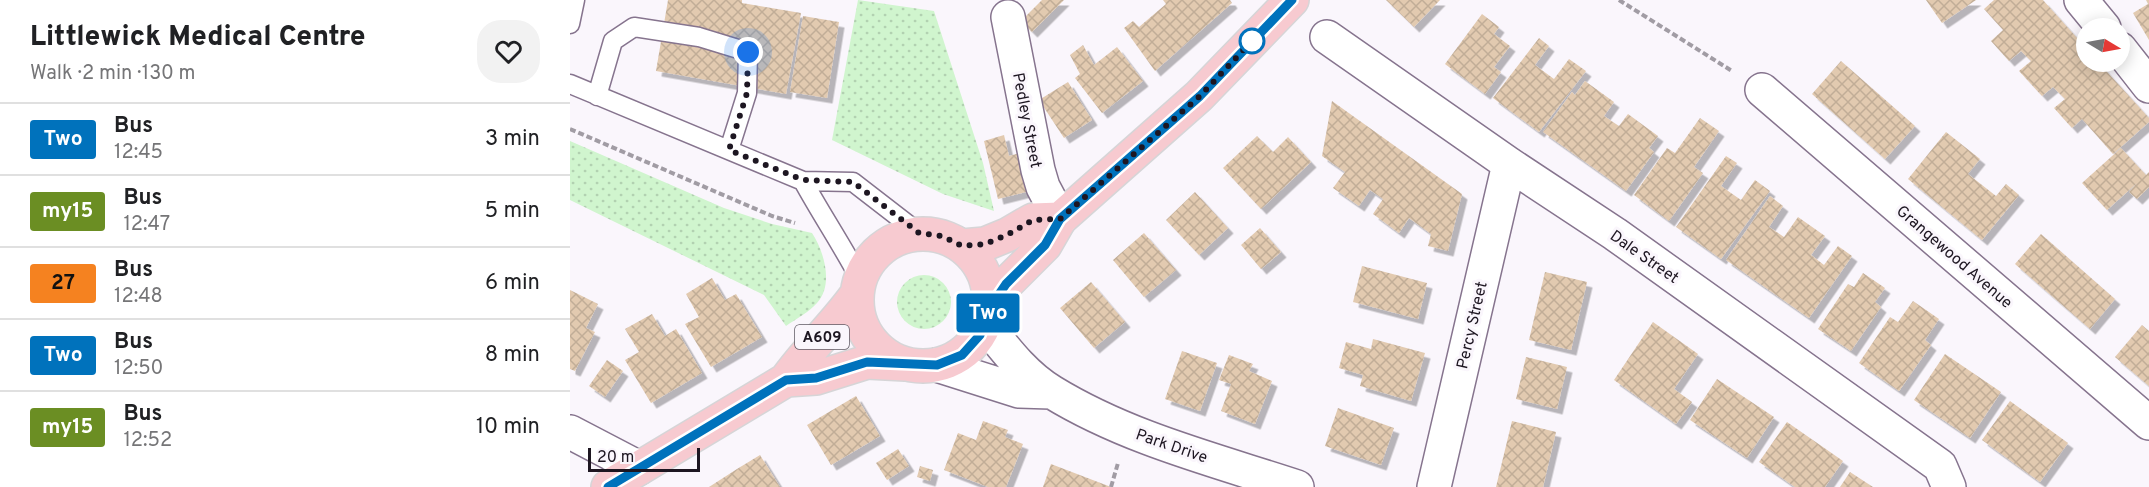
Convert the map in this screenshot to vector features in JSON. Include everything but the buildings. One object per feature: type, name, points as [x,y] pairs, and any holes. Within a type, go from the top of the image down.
[{"type":"main road","name":"A609","points":[[786,380],[816,378],[867,362],[922,365],[962,355],[971,346],[1006,284],[1045,245],[1060,219],[1200,96],[1292,0]]},
{"type":"main road","points":[[962,246],[985,244],[1033,220],[1060,219]]},
{"type":"main road","name":"A609","points":[[608,487],[786,380],[805,353],[839,319],[869,261],[883,247],[900,237],[919,233]]},
{"type":"main road","points":[[919,233],[942,236],[962,246],[975,258],[984,273],[987,316]]},
{"type":"main road","name":"A609","points":[[858,286],[858,312],[869,338],[889,357],[922,365]]},
{"type":"street","points":[[2081,0],[2096,18]]},
{"type":"street","name":"Pedley Street","points":[[1008,17],[1038,170],[1043,187],[1060,219]]},
{"type":"street","name":"Dale Street","points":[[1327,37],[1624,241],[1940,466],[1949,487]]},
{"type":"street","points":[[2130,62],[2149,87]]},
{"type":"street","name":"Grangewood Avenue","points":[[1762,90],[2149,423]]},
{"type":"street","name":"Percy Street","points":[[1434,487],[1509,164]]},
{"type":"street","name":"Park Drive","points":[[987,316],[1018,364],[1051,392],[1128,430],[1297,487]]},
{"type":"street","name":"Park Drive","points":[[922,365],[1019,391],[1051,392]]},
{"type":"street","points":[[570,432],[639,468]]},
{"type":"lane","points":[[570,24],[575,0]]},
{"type":"lane","points":[[597,96],[614,41],[634,27],[699,37],[748,52],[747,93],[729,150]]},
{"type":"lane","points":[[570,84],[803,180],[853,182],[919,233]]},
{"type":"lane","points":[[803,180],[820,213],[837,234],[858,286]]},
{"type":"path","points":[[1618,0],[1762,90]]},
{"type":"path","points":[[570,129],[772,216],[796,224]]},
{"type":"green space","points":[[858,0],[934,11],[983,163],[994,211],[943,194],[832,140]]},
{"type":"green space","points":[[570,141],[724,208],[772,224],[812,233],[820,249],[825,268],[826,278],[822,296],[810,309],[786,326],[764,295],[570,200]]},
{"type":"green space","points":[[919,275],[929,275],[943,283],[949,292],[951,302],[949,312],[943,321],[929,329],[919,329],[902,317],[897,307],[897,297],[909,280]]},
{"type":"bus line","name":"Two","points":[[608,487],[786,380],[816,378],[867,362],[921,367],[937,365],[962,355],[980,335],[989,309],[1006,284],[1045,245],[1060,219],[1089,191],[1200,96],[1292,0]]},
{"type":"route","points":[[748,52],[747,93],[729,150],[803,180],[853,182],[877,198],[919,233],[942,236],[962,246],[985,244],[1033,220],[1060,219],[1089,191],[1200,96],[1252,41]]}]
